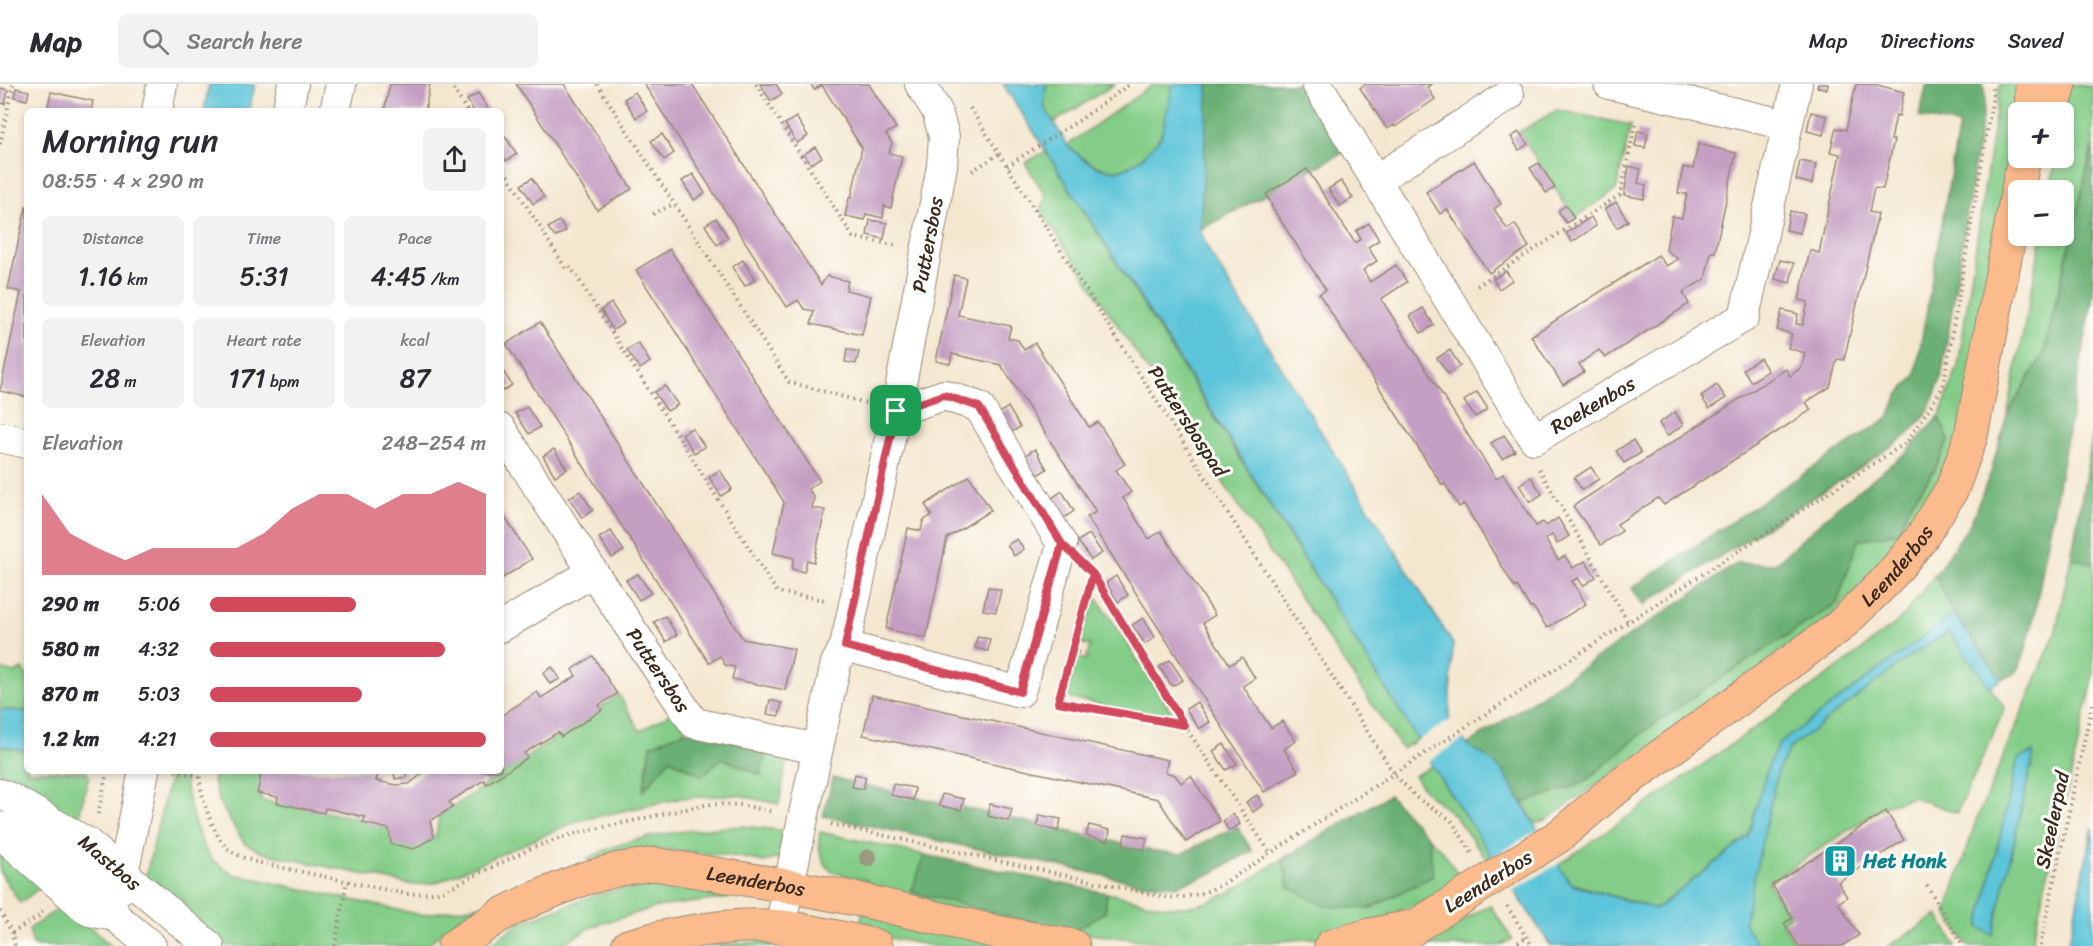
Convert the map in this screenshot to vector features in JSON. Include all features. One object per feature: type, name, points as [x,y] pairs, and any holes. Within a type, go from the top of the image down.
[{"type":"main road","points":[[2031,102],[2032,84]]},
{"type":"main road","points":[[2055,102],[2060,84]]},
{"type":"main road","name":"Leenderbos","points":[[1559,836],[1611,792],[1840,626],[1886,581],[1920,540],[1952,489],[1971,436],[2022,168]]},
{"type":"main road","name":"Leenderbos","points":[[1331,946],[1370,935],[1405,936],[1559,836],[1619,807],[1733,729],[1824,661],[1887,609],[1932,556],[1961,510],[1988,443],[2026,246]]},
{"type":"main road","name":"Leenderbos","points":[[454,946],[499,916],[533,898],[584,879],[620,869],[654,864],[861,900],[1001,933],[1073,946]]},
{"type":"main road","points":[[628,946],[674,934],[727,928],[780,927],[876,946]]},
{"type":"street","points":[[158,108],[162,84]]},
{"type":"street","points":[[288,108],[293,84]]},
{"type":"street","points":[[336,108],[341,84]]},
{"type":"street","name":"Puttersbos","points":[[780,927],[836,663],[845,646],[896,411],[942,166],[944,136],[937,111],[920,84]]},
{"type":"street","name":"Roekenbos","points":[[1317,84],[1534,439],[1744,317],[1797,84]]},
{"type":"street","points":[[1609,84],[1787,125]]},
{"type":"street","points":[[1376,180],[1509,95]]},
{"type":"street","points":[[845,646],[1020,692],[1062,544],[979,407],[944,395],[896,411]]},
{"type":"street","name":"Puttersbos","points":[[504,434],[694,723],[817,749]]},
{"type":"street","points":[[0,437],[24,442]]},
{"type":"street","points":[[504,625],[593,572]]},
{"type":"street","points":[[115,916],[143,774]]},
{"type":"street","name":"Mastbos","points":[[0,794],[86,842],[209,946]]},
{"type":"street","name":"Mastbos","points":[[0,827],[38,840],[105,887],[115,916]]},
{"type":"street","name":"Mastbos","points":[[0,833],[89,911],[115,916],[151,946]]},
{"type":"path","points":[[0,144],[13,84]]},
{"type":"path","points":[[450,84],[465,108]]},
{"type":"path","points":[[597,84],[789,382],[896,411]]},
{"type":"path","points":[[756,84],[853,237],[926,252]]},
{"type":"path","points":[[1007,166],[1078,121],[1130,84]]},
{"type":"path","points":[[1416,759],[1907,442],[1943,387],[1993,97],[1992,84]]},
{"type":"path","points":[[1451,303],[1620,195],[1643,92]]},
{"type":"path","name":"Puttersbospad","points":[[968,104],[1395,775]]},
{"type":"path","points":[[504,170],[777,592],[854,604]]},
{"type":"path","points":[[653,214],[674,204]]},
{"type":"path","points":[[1534,439],[1528,451],[1628,622]]},
{"type":"path","points":[[1062,544],[1093,574],[1184,725],[1271,854]]},
{"type":"path","points":[[1093,574],[1058,702],[1184,725]]},
{"type":"path","points":[[1072,651],[1088,654]]},
{"type":"path","name":"Skeelerpad","points":[[2040,946],[2093,700]]},
{"type":"path","points":[[189,774],[199,776]]},
{"type":"path","points":[[335,946],[347,881]]},
{"type":"path","points":[[1927,885],[1963,946]]},
{"type":"path","points":[[0,911],[12,933],[15,946]]},
{"type":"path","points":[[1512,946],[1527,937]]},
{"type":"green space","points":[[1046,84],[1115,84],[1053,123],[1044,106]]},
{"type":"green space","points":[[1154,84],[1173,84],[1159,139],[1136,162],[1126,168],[1106,169],[1087,160],[1067,145]]},
{"type":"green space","points":[[1208,84],[1305,84],[1348,150],[1200,230]]},
{"type":"green space","points":[[1927,84],[1983,84],[1985,98],[1941,379],[1927,413],[1909,434],[1855,471],[1643,605],[1632,588],[1889,417],[1898,395],[1915,377],[1959,125],[1919,117]]},
{"type":"green space","points":[[2000,84],[2022,84],[2021,102],[2008,102],[2008,168],[2013,168],[2011,180],[2008,180],[2008,197],[1983,348],[1957,455],[1915,525],[1821,628],[1546,820],[1535,823],[1523,803],[1583,783],[1642,733],[1716,681],[1837,603],[1858,540],[1898,532],[1909,506],[1934,471],[1949,439],[1939,418],[1958,366]]},
{"type":"green space","points":[[2069,84],[2093,87],[2093,145],[2074,226],[2074,180],[2052,180],[2054,168],[2074,168],[2074,102],[2066,102]]},
{"type":"green space","points":[[1557,110],[1631,125],[1616,190],[1574,218],[1519,132]]},
{"type":"green space","points":[[2093,145],[2093,296],[2034,617],[2025,653],[2016,673],[2001,679],[1954,614],[1935,575],[1970,524],[1991,472],[2007,415],[2044,353],[2069,246],[2074,246],[2074,226]]},
{"type":"green space","points":[[1046,151],[1418,740],[1402,749],[1041,211],[1046,196],[1025,163]]},
{"type":"green space","points":[[2040,246],[2069,246],[2044,353],[2007,415]]},
{"type":"green space","points":[[1938,417],[1949,439],[1934,471],[1909,506],[1898,532],[1858,540],[1837,603],[1716,681],[1642,733],[1583,783],[1523,803],[1503,772],[1467,745],[1738,563],[1775,564],[1836,508],[1909,450]]},
{"type":"green space","points":[[2093,433],[2093,563],[2071,558]]},
{"type":"green space","points":[[2071,558],[2093,563],[2093,680],[2031,946],[1968,946],[1946,913],[1976,821],[2055,634]],"holes":[[[2034,753],[1993,934],[1979,927],[2018,758]]]},
{"type":"green space","points":[[1935,575],[1954,614],[1779,744],[1768,766],[1748,837],[1655,909],[1571,883],[1559,864],[1845,663],[1901,619]]},
{"type":"green space","points":[[1097,598],[1177,720],[1068,698],[1076,658],[1087,659],[1090,645],[1080,644],[1089,599]]},
{"type":"green space","points":[[1950,632],[2005,708],[1957,813],[1914,797],[1887,805],[1768,883],[1790,916],[1782,922],[1796,946],[1758,946],[1743,923],[1778,770],[1790,748],[1914,653]]},
{"type":"green space","points":[[0,669],[14,673],[22,669],[24,672],[24,711],[0,710]]},
{"type":"green space","points":[[619,695],[640,731],[674,711],[686,731],[651,745],[644,790],[670,759],[702,775],[722,758],[760,775],[767,749],[788,756],[779,804],[738,795],[682,798],[577,821],[435,883],[413,885],[264,853],[244,843],[220,804],[213,782],[215,774],[267,774],[260,800],[393,825],[415,847],[436,836],[439,816]]},
{"type":"green space","points":[[686,731],[767,749],[760,775],[722,758],[702,776],[670,759],[643,791],[651,745]]},
{"type":"green space","points":[[0,746],[24,750],[24,774],[88,774],[89,776],[77,823],[0,786]]},
{"type":"green space","points":[[1432,766],[1493,856],[1487,860],[1454,815],[1425,791],[1414,776]]},
{"type":"green space","points":[[170,774],[186,774],[192,815],[201,839],[212,860],[233,874],[421,915],[482,905],[455,921],[426,946],[226,946],[145,879]]},
{"type":"green space","points":[[833,778],[1155,851],[1181,854],[1237,826],[1252,851],[1210,874],[1176,886],[1139,883],[823,816]]},
{"type":"green space","points":[[1389,795],[1429,838],[1433,876],[1369,909],[1324,906],[1289,887],[1282,859]]},
{"type":"green space","points":[[743,826],[786,831],[779,858],[764,862],[734,856],[653,849],[586,860],[621,844],[662,834]]},
{"type":"green space","points":[[820,832],[925,855],[912,891],[1105,912],[1107,893],[1168,907],[1205,903],[1232,891],[1282,859],[1289,887],[1432,876],[1429,838],[1445,854],[1463,882],[1441,894],[1374,922],[1318,938],[1194,946],[1072,932],[868,892],[867,880],[833,872],[825,865],[819,843]]},
{"type":"green space","points":[[0,848],[45,884],[20,903],[0,872]]},
{"type":"green space","points":[[925,855],[1107,893],[1105,912],[1072,932],[911,892]]},
{"type":"green space","points":[[661,881],[726,885],[728,898],[657,907],[594,926],[559,946],[487,946],[520,923],[598,894]]},
{"type":"green space","points":[[65,904],[111,946],[33,946],[29,929]]},
{"type":"green space","points":[[1490,905],[1512,939],[1500,946],[1418,946]]},
{"type":"green space","points":[[863,910],[1019,946],[932,946],[858,932]]},
{"type":"green space","points":[[1938,915],[1956,946],[1888,946]]},
{"type":"green space","points":[[795,938],[836,946],[708,946]]},
{"type":"water","points":[[209,84],[255,84],[250,108],[205,108]]},
{"type":"water","points":[[1003,84],[1046,84],[1044,106],[1067,145],[1084,160],[1101,169],[1118,171],[1142,158],[1161,137],[1173,84],[1208,84],[1200,230],[1210,253],[1453,644],[1449,719],[1467,745],[1488,758],[1503,772],[1561,870],[1573,885],[1656,909],[1748,837],[1768,766],[1779,744],[1954,614],[2001,679],[1990,687],[1949,632],[1914,653],[1790,748],[1778,770],[1744,923],[1758,946],[1551,946],[1432,766],[1418,740],[1167,340]]},
{"type":"water","points":[[0,710],[24,711],[24,750],[0,746]]},
{"type":"water","points":[[2034,753],[1993,935],[1979,927],[2018,758]]},
{"type":"water","points":[[2093,827],[2093,946],[2068,946]]},
{"type":"pier","points":[[1452,719],[1465,738],[1427,762],[1415,742]]},
{"type":"pier","points":[[1541,828],[1561,862],[1511,892],[1491,858]]},
{"type":"building","points":[[390,84],[430,84],[426,108],[385,108]]},
{"type":"building","points":[[516,84],[564,84],[632,189],[597,210]]},
{"type":"building","points":[[644,84],[692,84],[821,285],[827,276],[848,281],[846,290],[871,296],[862,335],[811,324],[814,311],[804,309],[798,300],[787,307]]},
{"type":"building","points":[[760,84],[776,84],[782,94],[771,101]]},
{"type":"building","points":[[811,84],[869,84],[896,128],[886,134],[892,143],[889,153],[902,156],[891,208],[884,206],[883,218],[866,214],[865,220],[845,216],[862,148],[822,85],[814,90]]},
{"type":"building","points":[[1366,84],[1432,84],[1427,87],[1435,99],[1395,127],[1394,125],[1387,129],[1360,88]]},
{"type":"building","points":[[1818,84],[1828,84],[1827,89],[1817,87]]},
{"type":"building","points":[[1856,84],[1874,84],[1904,92],[1899,116],[1896,115],[1891,140],[1894,140],[1883,189],[1874,188],[1869,212],[1878,214],[1844,360],[1837,359],[1830,387],[1806,402],[1811,410],[1664,505],[1658,498],[1617,524],[1622,531],[1601,545],[1573,506],[1786,369],[1790,376],[1802,367],[1805,353],[1788,348],[1792,334],[1777,330],[1782,310],[1798,314],[1796,324],[1803,325],[1808,302],[1799,300],[1810,250],[1819,253],[1840,154],[1830,152],[1836,128],[1846,130]]},
{"type":"building","points":[[0,88],[8,90],[5,104],[0,103]]},
{"type":"building","points":[[16,88],[29,91],[27,100],[14,97]]},
{"type":"building","points":[[51,92],[93,101],[92,108],[48,108]]},
{"type":"building","points":[[635,92],[647,111],[636,118],[624,99]]},
{"type":"building","points":[[478,93],[487,108],[472,108],[467,100]]},
{"type":"building","points":[[1811,112],[1827,116],[1823,135],[1807,131]]},
{"type":"building","points":[[796,117],[808,136],[797,143],[785,124]]},
{"type":"building","points":[[1638,131],[1648,133],[1645,148],[1635,146]]},
{"type":"building","points":[[1519,132],[1528,144],[1519,150],[1511,137]]},
{"type":"building","points":[[662,134],[674,153],[664,160],[651,141]]},
{"type":"building","points":[[504,135],[517,154],[506,161],[504,158]]},
{"type":"building","points":[[1698,144],[1736,153],[1715,252],[1711,252],[1705,279],[1683,292],[1689,304],[1605,358],[1599,350],[1579,364],[1584,372],[1563,385],[1531,336],[1658,255],[1666,266],[1678,259],[1666,250],[1672,216],[1682,218],[1687,194],[1678,193],[1683,167],[1693,169]]},
{"type":"building","points":[[815,147],[822,157],[811,164],[804,154]]},
{"type":"building","points":[[1474,161],[1501,204],[1494,209],[1507,229],[1515,224],[1529,247],[1489,273],[1447,209],[1440,214],[1426,192]]},
{"type":"building","points":[[1800,161],[1816,164],[1812,184],[1796,180]]},
{"type":"building","points":[[1539,163],[1555,188],[1546,193],[1530,168]]},
{"type":"building","points":[[1629,166],[1641,169],[1638,183],[1646,185],[1644,199],[1624,195]]},
{"type":"building","points":[[1307,169],[1355,243],[1361,239],[1356,231],[1369,223],[1379,240],[1368,247],[1377,261],[1363,270],[1370,282],[1396,265],[1407,282],[1381,299],[1496,479],[1503,474],[1536,526],[1543,522],[1546,526],[1558,518],[1569,536],[1557,544],[1552,535],[1545,539],[1558,560],[1565,556],[1573,568],[1585,561],[1596,577],[1583,586],[1578,578],[1572,581],[1586,604],[1547,628],[1533,607],[1530,608],[1517,586],[1515,588],[1464,504],[1459,507],[1445,484],[1442,485],[1319,294],[1326,290],[1271,206],[1266,194]]},
{"type":"building","points":[[693,174],[705,193],[694,200],[682,181]]},
{"type":"building","points":[[532,178],[544,197],[533,204],[521,185]]},
{"type":"building","points":[[1341,181],[1353,198],[1340,206],[1328,189]]},
{"type":"building","points":[[1616,202],[1628,221],[1617,228],[1605,209]]},
{"type":"building","points":[[1566,205],[1574,218],[1566,223],[1558,211]]},
{"type":"building","points":[[1790,211],[1805,214],[1800,233],[1786,230]]},
{"type":"building","points":[[24,216],[24,396],[0,391],[21,292],[8,289]]},
{"type":"building","points":[[1591,217],[1596,226],[1572,242],[1566,233]]},
{"type":"building","points":[[716,218],[728,237],[717,245],[705,225]]},
{"type":"building","points":[[870,220],[887,223],[884,239],[867,235]]},
{"type":"building","points":[[559,221],[566,231],[555,237],[548,228]]},
{"type":"building","points":[[670,249],[820,481],[808,489],[814,497],[812,508],[825,510],[814,562],[807,560],[804,572],[792,569],[794,558],[773,553],[784,502],[636,270]]},
{"type":"building","points":[[743,260],[755,280],[745,286],[732,267]]},
{"type":"building","points":[[1780,260],[1794,263],[1790,283],[1775,279]]},
{"type":"building","points":[[1506,271],[1512,280],[1499,289],[1493,279]]},
{"type":"building","points":[[954,275],[966,278],[958,315],[1011,326],[1008,338],[1018,340],[1024,350],[1035,343],[1089,427],[1098,422],[1125,464],[1116,470],[1131,492],[1123,498],[1149,539],[1161,531],[1215,615],[1203,623],[1230,665],[1242,657],[1255,678],[1243,686],[1271,728],[1282,721],[1296,741],[1284,749],[1298,771],[1264,792],[1087,517],[1096,512],[1001,365],[952,354],[950,364],[936,361]]},
{"type":"building","points":[[611,303],[624,323],[613,330],[601,310]]},
{"type":"building","points":[[1423,308],[1434,325],[1421,333],[1410,316]]},
{"type":"building","points":[[540,322],[743,639],[794,649],[785,690],[732,679],[735,667],[725,665],[720,656],[709,663],[506,344]]},
{"type":"building","points":[[638,343],[650,362],[640,369],[627,350]]},
{"type":"building","points":[[847,349],[859,352],[856,364],[845,362]]},
{"type":"building","points":[[1450,350],[1460,366],[1448,374],[1437,358]]},
{"type":"building","points":[[1760,358],[1768,371],[1751,382],[1743,369]]},
{"type":"building","points":[[504,373],[512,385],[504,390]]},
{"type":"building","points":[[1717,385],[1726,398],[1709,409],[1701,396]]},
{"type":"building","points":[[665,386],[678,405],[667,411],[654,392]]},
{"type":"building","points":[[1477,392],[1488,409],[1475,417],[1464,401]]},
{"type":"building","points":[[527,407],[540,427],[529,434],[515,413]]},
{"type":"building","points":[[1008,407],[1020,427],[1009,434],[997,415]]},
{"type":"building","points":[[1675,412],[1683,425],[1667,436],[1659,423]]},
{"type":"building","points":[[692,428],[705,447],[694,453],[682,434]]},
{"type":"building","points":[[1504,435],[1515,451],[1502,459],[1491,443]]},
{"type":"building","points":[[1633,440],[1641,453],[1624,463],[1616,451]]},
{"type":"building","points":[[554,449],[567,469],[555,476],[543,456]]},
{"type":"building","points":[[1035,449],[1047,469],[1036,476],[1024,456]]},
{"type":"building","points":[[1591,467],[1599,479],[1582,490],[1574,478]]},
{"type":"building","points":[[720,470],[732,489],[721,496],[709,477]]},
{"type":"building","points":[[969,476],[991,510],[947,538],[926,638],[886,629],[908,528],[921,531],[923,521],[932,515],[925,505]]},
{"type":"building","points":[[1531,477],[1542,494],[1530,502],[1519,485]]},
{"type":"building","points":[[580,491],[593,510],[582,518],[569,498]]},
{"type":"building","points":[[1062,491],[1074,511],[1064,518],[1051,499]]},
{"type":"building","points":[[504,516],[532,559],[504,577]]},
{"type":"building","points":[[611,531],[624,551],[612,558],[599,538]]},
{"type":"building","points":[[1089,534],[1102,553],[1091,560],[1078,541]]},
{"type":"building","points":[[1017,539],[1024,549],[1014,556],[1007,545]]},
{"type":"building","points":[[638,574],[651,593],[639,600],[626,580]]},
{"type":"building","points":[[1116,576],[1128,595],[1118,602],[1106,583]]},
{"type":"building","points":[[988,587],[1001,590],[996,612],[983,610]]},
{"type":"building","points":[[665,616],[677,635],[666,642],[654,622]]},
{"type":"building","points":[[1143,618],[1155,637],[1145,644],[1132,625]]},
{"type":"building","points":[[977,637],[990,639],[988,651],[975,648]]},
{"type":"building","points":[[593,656],[617,694],[599,705],[602,710],[561,737],[558,732],[524,753],[527,758],[504,773],[504,714],[537,692],[541,698],[576,676],[572,670]]},
{"type":"building","points":[[1170,660],[1183,680],[1172,686],[1159,667]]},
{"type":"building","points":[[552,667],[560,679],[550,684],[543,673]]},
{"type":"building","points":[[872,695],[1168,760],[1165,772],[1175,775],[1181,783],[1191,776],[1220,821],[1186,842],[1158,799],[863,735]]},
{"type":"building","points":[[770,700],[782,703],[779,716],[767,714]]},
{"type":"building","points":[[1197,702],[1210,722],[1199,729],[1186,709]]},
{"type":"building","points":[[1224,744],[1237,764],[1226,770],[1213,751]]},
{"type":"building","points":[[261,774],[378,774],[376,781],[397,785],[409,784],[422,774],[502,774],[487,784],[484,780],[449,802],[453,807],[430,821],[434,837],[414,849],[391,844],[389,829],[363,823],[365,817],[325,808],[324,813],[277,803],[278,797],[257,793]]},
{"type":"building","points":[[394,774],[406,774],[407,777],[395,779]]},
{"type":"building","points":[[855,774],[866,777],[863,789],[852,787]]},
{"type":"building","points":[[893,784],[915,788],[913,800],[891,795]]},
{"type":"building","points":[[942,794],[964,799],[961,810],[939,806]]},
{"type":"building","points":[[1257,795],[1263,805],[1253,812],[1246,802]]},
{"type":"building","points":[[990,804],[1012,809],[1009,821],[988,816]]},
{"type":"building","name":"Het Honk","points":[[1886,811],[1904,840],[1838,882],[1847,897],[1838,903],[1859,935],[1842,946],[1799,946],[1784,923],[1793,918],[1772,885]]},
{"type":"building","points":[[1233,814],[1240,824],[1229,831],[1223,821]]},
{"type":"building","points":[[1039,815],[1061,819],[1058,831],[1037,826]]},
{"type":"building","points":[[1089,825],[1110,830],[1108,841],[1086,836]]},
{"type":"building","points":[[1125,834],[1147,838],[1144,850],[1123,845]]},
{"type":"place","name":"Het Honk","points":[[1840,861]]},
{"type":"route","points":[[896,411],[845,646],[1020,692],[1062,544],[1093,574],[1184,725],[1058,702],[1093,574],[1062,544],[979,407],[944,395],[896,411]]}]
